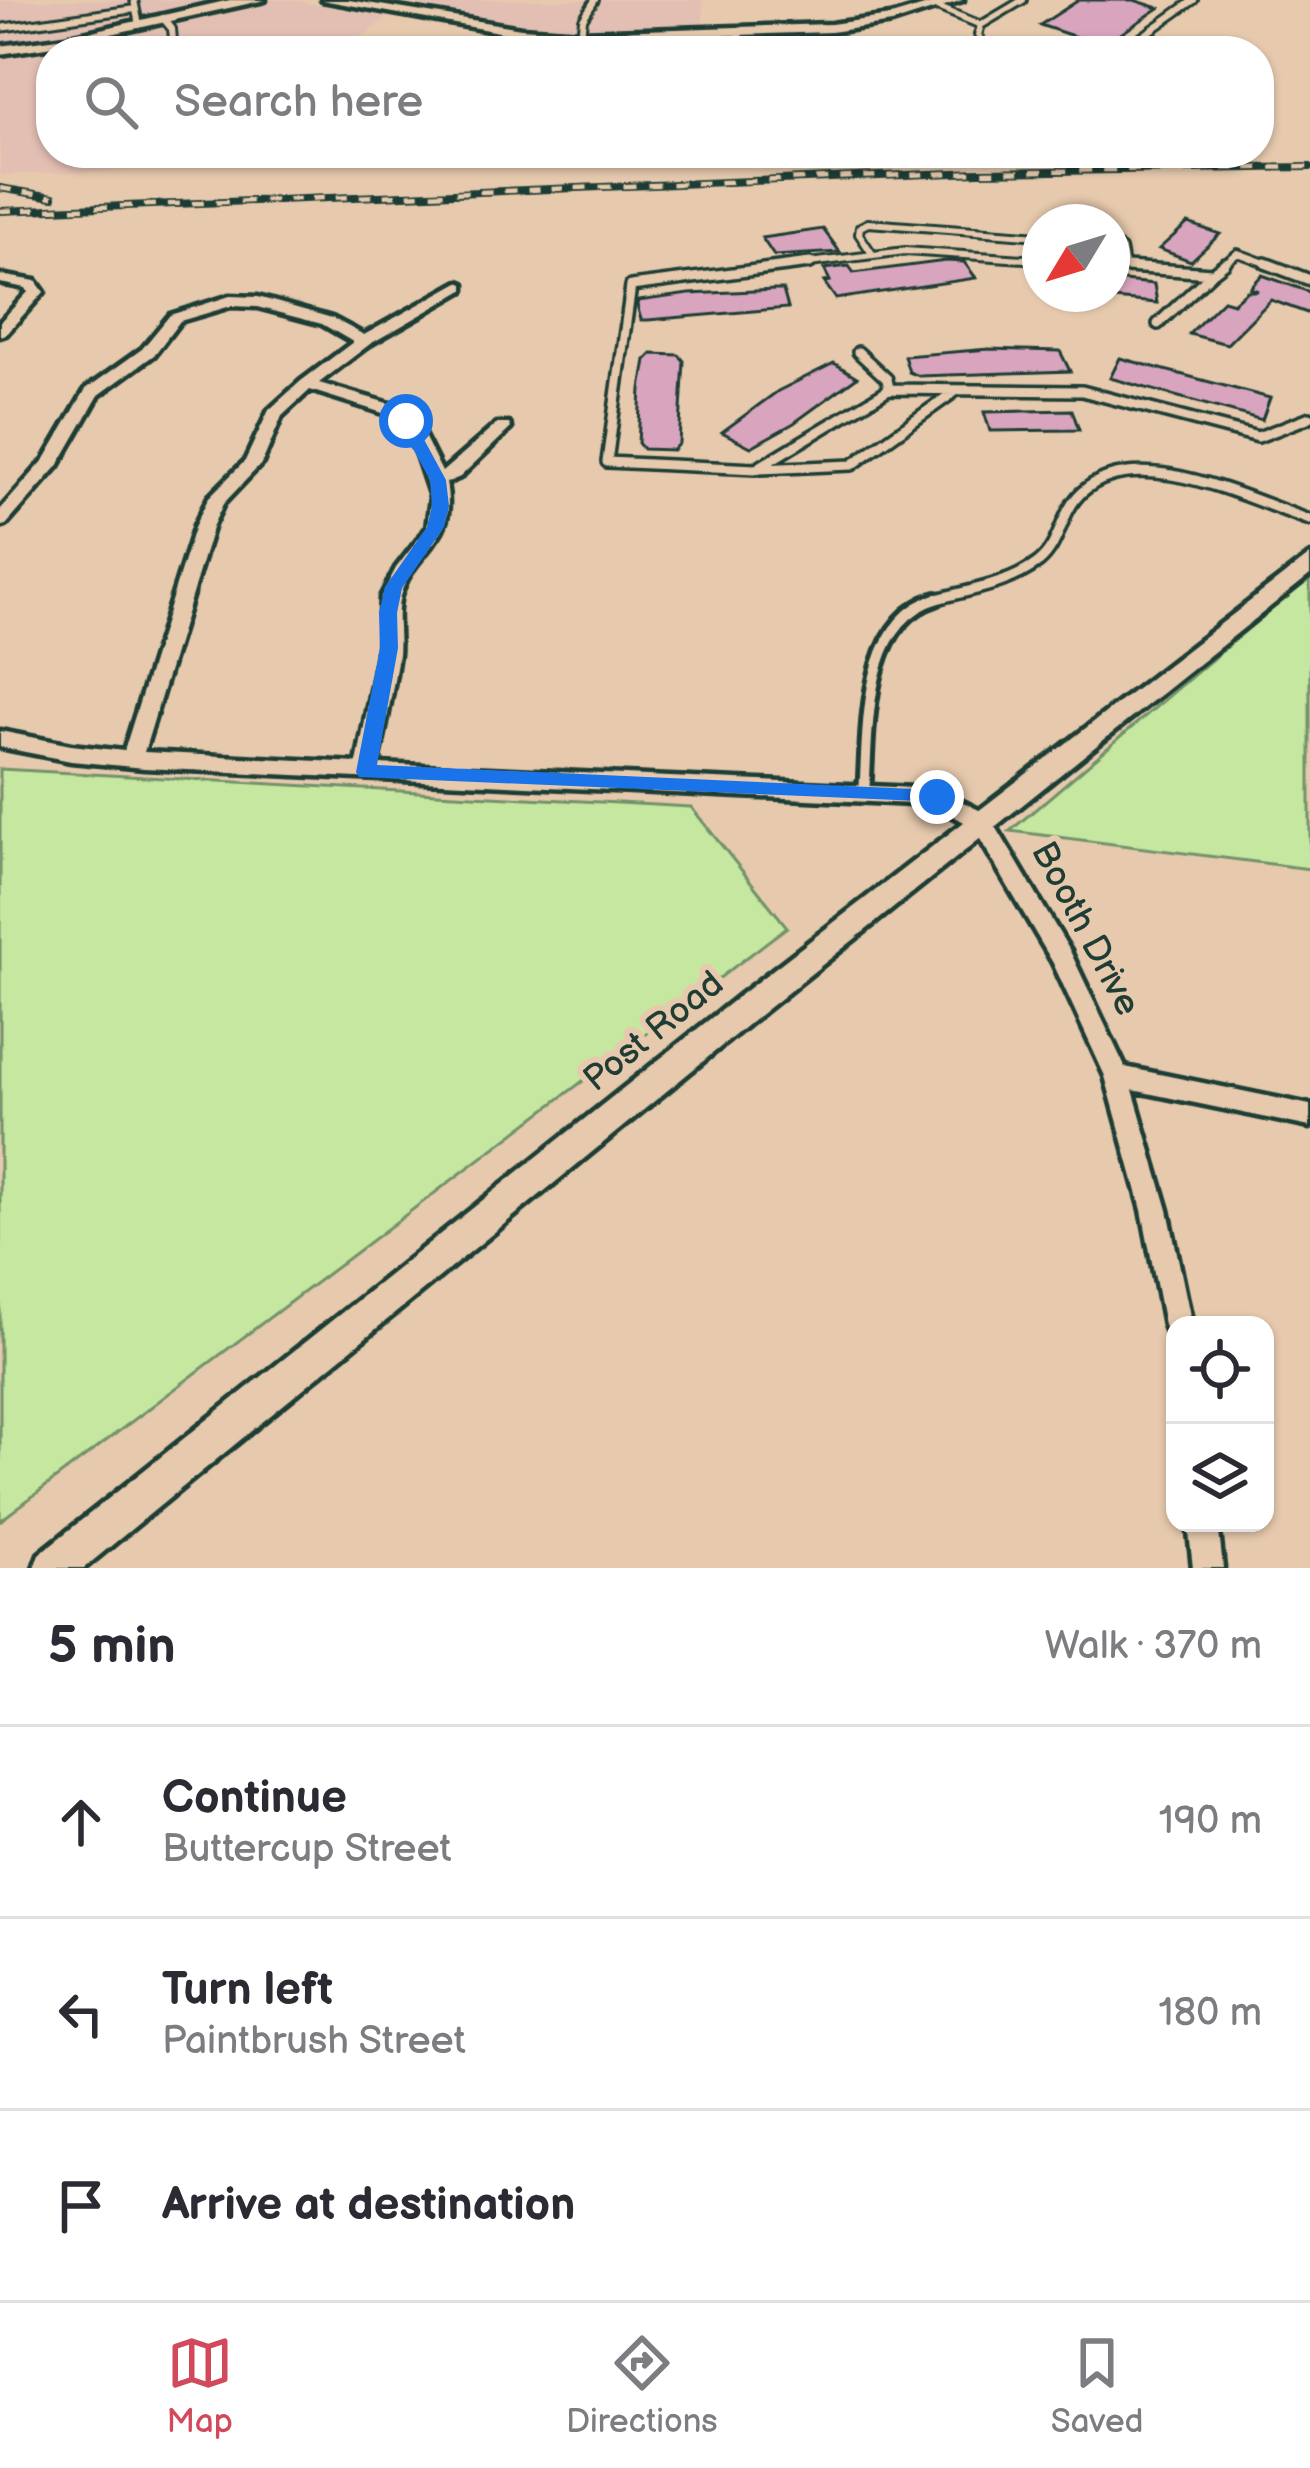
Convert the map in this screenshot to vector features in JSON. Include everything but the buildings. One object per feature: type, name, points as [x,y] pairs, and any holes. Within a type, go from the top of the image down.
[{"type":"street","points":[[90,36],[259,0]]},
{"type":"street","points":[[328,0],[521,32],[580,36],[831,28],[957,0]]},
{"type":"street","points":[[404,13],[419,0]]},
{"type":"street","points":[[0,50],[36,47]]},
{"type":"street","points":[[0,279],[31,284],[36,292],[0,331]]},
{"type":"street","points":[[132,757],[215,501],[253,463],[275,414],[307,383],[364,341],[459,287]]},
{"type":"street","points":[[0,521],[52,462],[92,392],[148,352],[176,318],[230,301],[258,302],[327,321],[364,341]]},
{"type":"street","points":[[307,383],[395,411],[406,421],[438,480],[441,506],[436,527],[393,587],[389,648],[366,772]]},
{"type":"street","points":[[438,480],[454,473],[503,428]]},
{"type":"street","name":"Post Road","points":[[53,1568],[981,821],[1310,563]]},
{"type":"street","points":[[0,740],[132,757],[366,772],[937,797],[981,821]]},
{"type":"street","name":"Booth Drive","points":[[981,821],[1062,958],[1117,1076],[1154,1210],[1176,1316]]},
{"type":"street","name":"Booth Drive","points":[[1117,1076],[1310,1116]]},
{"type":"street","points":[[1204,1532],[1208,1568]]},
{"type":"lane","points":[[580,36],[595,0]]},
{"type":"lane","points":[[979,36],[981,25],[1023,0]]},
{"type":"lane","points":[[1144,36],[1194,0]]},
{"type":"lane","points":[[0,28],[134,4],[139,25]]},
{"type":"lane","points":[[937,7],[981,25]]},
{"type":"lane","points":[[163,18],[173,36]]},
{"type":"lane","points":[[739,36],[741,32]]},
{"type":"lane","points":[[873,255],[859,234],[860,226],[868,223],[1022,235]]},
{"type":"lane","points":[[986,232],[986,256]]},
{"type":"lane","points":[[958,389],[852,465],[756,469],[607,462],[631,286],[905,251],[1022,259]]},
{"type":"lane","points":[[1158,325],[1238,253],[1310,280]]},
{"type":"lane","points":[[1130,267],[1212,273]]},
{"type":"lane","points":[[858,352],[887,379],[889,388]]},
{"type":"lane","points":[[756,469],[889,388],[1082,391],[1258,437],[1310,417]]},
{"type":"lane","points":[[864,794],[878,666],[900,615],[920,604],[1021,574],[1051,554],[1071,504],[1092,484],[1124,471],[1152,472],[1310,520]]},
{"type":"shaded area","points":[[0,0],[290,0],[387,17],[364,36],[36,36],[36,168],[198,168],[0,175]]},
{"type":"shaded area","points":[[424,0],[703,0],[703,28],[528,28],[425,12],[418,8]]},
{"type":"green space","points":[[1310,576],[1310,869],[1010,831]]},
{"type":"green space","points":[[0,769],[691,807],[787,927],[0,1521]]},
{"type":"railway","points":[[1274,168],[1310,167]]},
{"type":"railway","points":[[0,211],[979,172],[1244,168]]},
{"type":"railway","points":[[0,188],[53,197]]},
{"type":"route","points":[[406,421],[438,480],[441,506],[436,527],[393,587],[389,648],[366,772],[937,797]]}]
